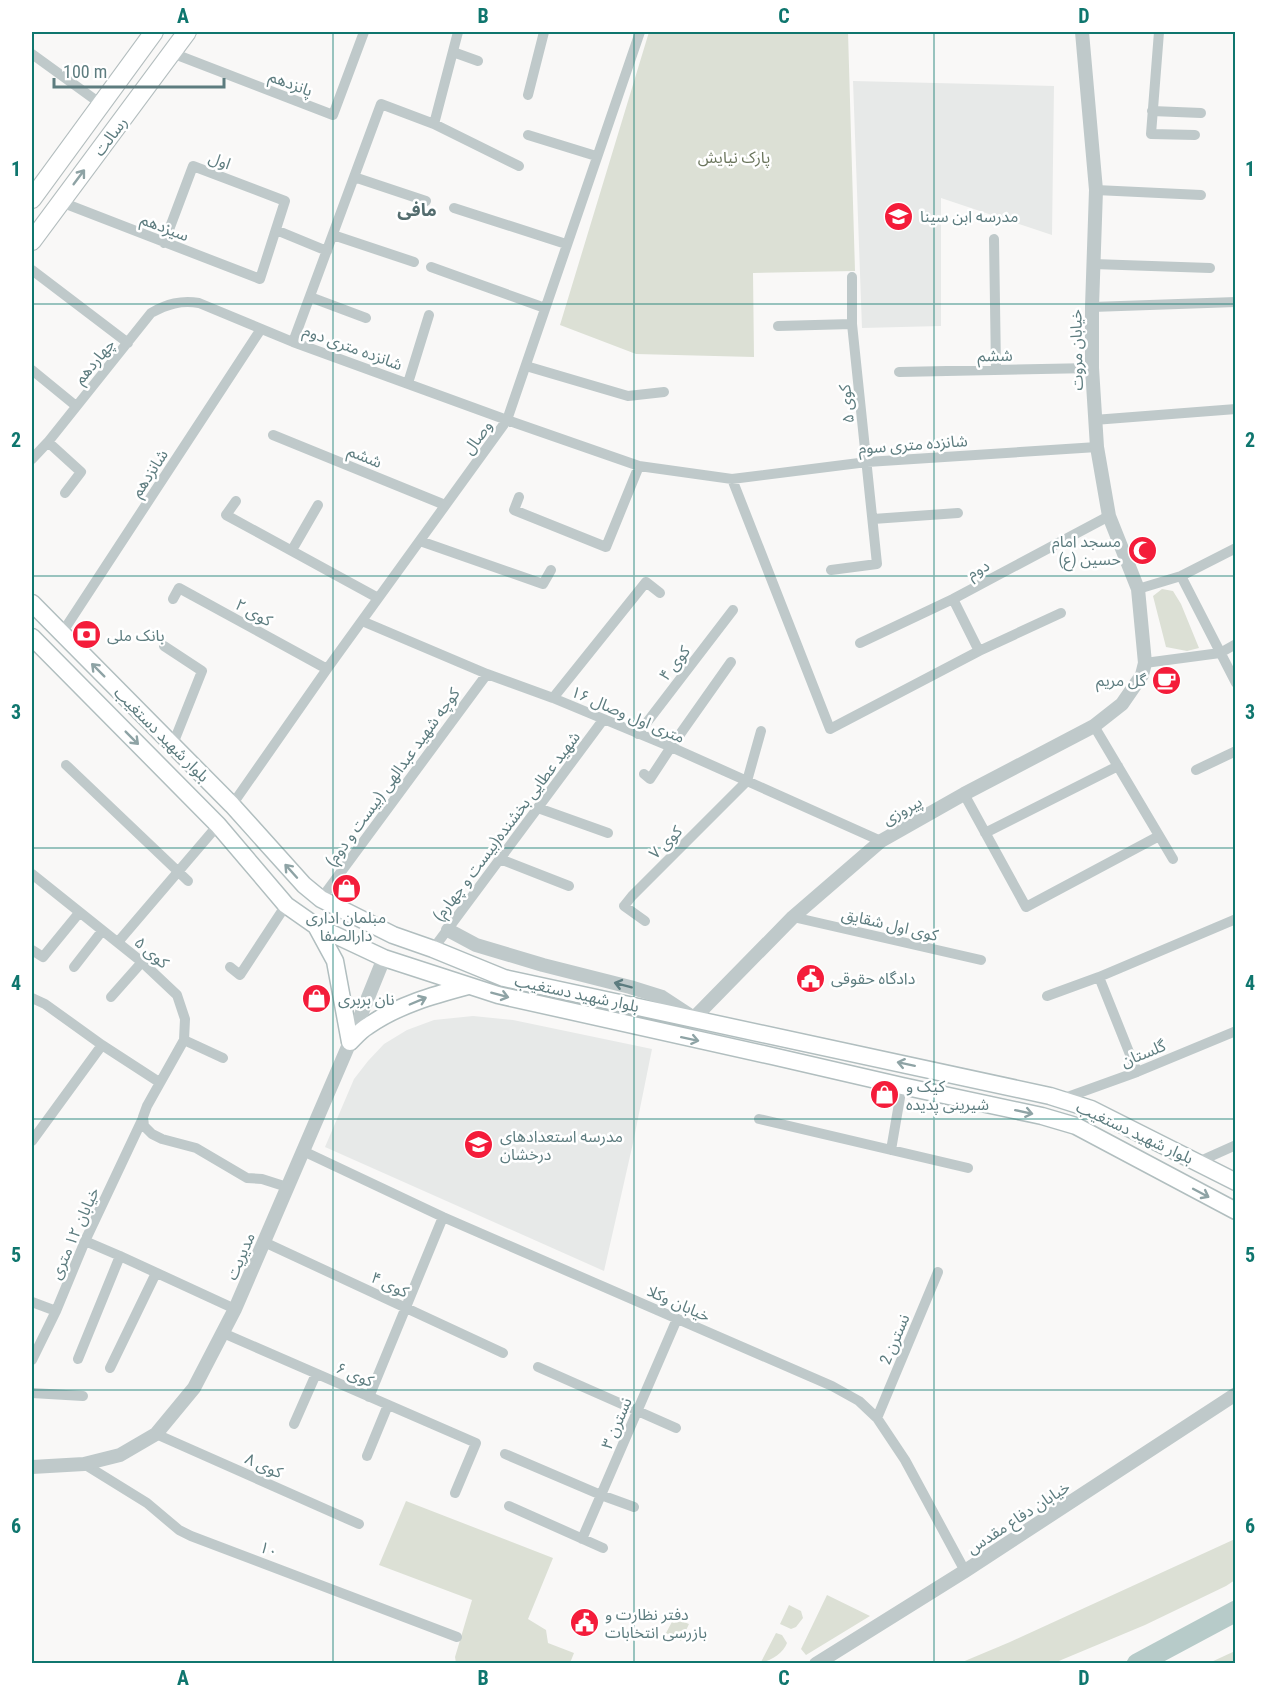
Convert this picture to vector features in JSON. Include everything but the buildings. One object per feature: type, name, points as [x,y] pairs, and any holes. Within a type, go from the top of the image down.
[{"type":"main road","name":"رسالت","points":[[32,199],[154,32]]},
{"type":"main road","name":"رسالت","points":[[32,241],[187,32]]},
{"type":"main road","name":"بلوار شهید دستغیب","points":[[32,603],[232,805],[304,885],[321,899],[393,935],[504,978],[1061,1099],[1091,1109],[1236,1182]]},
{"type":"main road","name":"بلوار شهید دستغیب","points":[[32,637],[218,825],[286,905],[316,926],[384,958],[498,995],[1042,1116],[1076,1126],[1236,1211]]},
{"type":"main road","points":[[218,825],[232,805]]},
{"type":"main road","points":[[316,926],[335,961],[350,1041]]},
{"type":"main road","points":[[384,958],[393,935]]},
{"type":"main road","points":[[350,1041],[367,1026],[397,1010],[429,996],[468,986]]},
{"type":"street","name":"پانزدهم","points":[[172,53],[333,115],[364,32]]},
{"type":"street","points":[[434,124],[458,32]]},
{"type":"street","points":[[528,95],[544,32]]},
{"type":"street","name":"وصال","points":[[232,805],[507,420],[640,32]]},
{"type":"street","name":"خیابان مروت","points":[[1082,32],[1096,190],[1092,307],[1094,420],[1109,516],[1138,589],[1145,663]]},
{"type":"street","points":[[1159,32],[1150,134],[1195,135]]},
{"type":"street","points":[[453,52],[478,61]]},
{"type":"street","points":[[32,54],[101,104]]},
{"type":"street","points":[[294,342],[381,104],[434,124],[519,166]]},
{"type":"street","points":[[1152,111],[1201,113]]},
{"type":"street","points":[[528,135],[596,156]]},
{"type":"street","name":"اول","points":[[164,243],[194,166],[285,201],[276,230]]},
{"type":"street","points":[[354,177],[426,201]]},
{"type":"street","points":[[1096,190],[1201,195]]},
{"type":"street","name":"سیزدهم","points":[[60,202],[260,279],[276,230]]},
{"type":"street","points":[[454,207],[566,244]]},
{"type":"street","points":[[276,230],[327,251]]},
{"type":"street","points":[[333,235],[414,262]]},
{"type":"street","points":[[994,238],[996,369]]},
{"type":"street","points":[[1093,264],[1210,268]]},
{"type":"street","points":[[431,267],[545,308]]},
{"type":"street","points":[[32,270],[128,343]]},
{"type":"street","name":"کوی ۵","points":[[831,570],[877,564],[852,324],[852,277]]},
{"type":"street","points":[[310,297],[366,318]]},
{"type":"street","name":"چهاردهم","points":[[32,459],[151,313],[164,305],[190,301]]},
{"type":"street","name":"شانزده متری دوم","points":[[190,301],[294,342],[507,420]]},
{"type":"street","points":[[1092,307],[1236,302]]},
{"type":"street","points":[[408,383],[429,315]]},
{"type":"street","points":[[778,326],[852,324]]},
{"type":"street","name":"شانزدهم","points":[[62,633],[261,329]]},
{"type":"street","points":[[526,366],[628,396],[664,392]]},
{"type":"street","name":"ششم","points":[[899,372],[1092,368]]},
{"type":"street","points":[[32,370],[76,406]]},
{"type":"street","points":[[1094,420],[1236,408]]},
{"type":"street","name":"شانزده متری سوم","points":[[507,420],[639,466],[732,479],[867,462],[1097,447]]},
{"type":"street","name":"ششم","points":[[273,435],[446,505]]},
{"type":"street","points":[[48,442],[81,472],[65,493]]},
{"type":"street","points":[[519,497],[514,510],[606,547],[639,466]]},
{"type":"street","points":[[732,479],[830,729],[979,651],[1061,613]]},
{"type":"street","points":[[236,501],[226,515],[378,598]]},
{"type":"street","points":[[292,550],[318,505]]},
{"type":"street","points":[[873,519],[958,513]]},
{"type":"street","name":"دوم","points":[[860,644],[953,599],[1109,516]]},
{"type":"street","points":[[420,541],[543,584],[551,570]]},
{"type":"street","points":[[1138,589],[1181,576],[1236,548]]},
{"type":"street","points":[[1181,576],[1236,683]]},
{"type":"street","points":[[553,698],[646,582],[660,593]]},
{"type":"street","name":"کوی ۲","points":[[173,599],[179,588],[327,669]]},
{"type":"street","points":[[953,599],[979,651]]},
{"type":"street","name":"کوی ۴","points":[[638,734],[733,610]]},
{"type":"street","name":"۱۶ متری اول وصال","points":[[362,621],[670,747],[881,841]]},
{"type":"street","points":[[1145,663],[1220,653],[1236,644]]},
{"type":"street","points":[[164,646],[202,671],[173,744]]},
{"type":"street","points":[[644,774],[650,778],[731,662]]},
{"type":"street","name":"پیروزی","points":[[694,1018],[793,917],[881,841],[964,794],[1094,726],[1122,704],[1142,675],[1145,663]]},
{"type":"street","name":"کوچه شهید عبدالهی (بیست و دوم)","points":[[321,899],[487,674]]},
{"type":"street","name":"شهید عطایی بخشنده(بیست و چهارم)","points":[[433,949],[603,720]]},
{"type":"street","points":[[1094,726],[1173,859]]},
{"type":"street","points":[[747,781],[761,732]]},
{"type":"street","points":[[1196,770],[1236,751]]},
{"type":"street","points":[[66,765],[188,880]]},
{"type":"street","points":[[986,833],[1118,766]]},
{"type":"street","name":"کوی ۷","points":[[645,921],[624,906],[747,781]]},
{"type":"street","points":[[964,794],[1026,907],[1159,836]]},
{"type":"street","points":[[538,808],[608,833]]},
{"type":"street","points":[[118,942],[218,825]]},
{"type":"street","points":[[500,858],[569,886]]},
{"type":"street","name":"کوی ۵","points":[[32,874],[118,942],[177,994],[185,1018],[184,1040]]},
{"type":"street","points":[[230,967],[240,975],[286,905]]},
{"type":"street","points":[[32,950],[43,957],[80,913]]},
{"type":"street","name":"کوی اول شقایق","points":[[793,917],[981,960]]},
{"type":"street","points":[[1047,996],[1099,977],[1236,919]]},
{"type":"street","points":[[448,930],[476,945],[662,997],[694,1018]]},
{"type":"street","points":[[74,967],[102,931]]},
{"type":"street","name":"مدیریت","points":[[32,1467],[84,1464],[120,1455],[156,1434],[194,1388],[235,1309],[384,958]]},
{"type":"street","points":[[111,997],[142,962]]},
{"type":"street","points":[[1099,977],[1137,1072]]},
{"type":"street","points":[[32,998],[45,1004],[102,1046],[159,1082],[184,1040],[223,1058]]},
{"type":"street","name":"گلستان","points":[[1061,1099],[1137,1072],[1236,1031]]},
{"type":"street","points":[[32,1141],[102,1046]]},
{"type":"street","name":"خیابان ۱۲ متری","points":[[32,1360],[159,1082]]},
{"type":"street","points":[[891,1150],[902,1086]]},
{"type":"street","points":[[143,1118],[144,1126],[152,1134],[162,1139],[196,1148],[247,1178],[262,1179],[287,1187]]},
{"type":"street","points":[[759,1119],[968,1168]]},
{"type":"street","points":[[1198,1162],[1236,1145]]},
{"type":"street","name":"خیابان وکلا","points":[[303,1151],[443,1217],[832,1386],[859,1401],[877,1418],[905,1460],[965,1571]]},
{"type":"street","points":[[369,1397],[443,1217]]},
{"type":"street","points":[[85,1241],[235,1309]]},
{"type":"street","name":"کوی ۴","points":[[264,1242],[503,1353]]},
{"type":"street","points":[[78,1359],[120,1256]]},
{"type":"street","name":"نسترن 2","points":[[877,1418],[938,1272]]},
{"type":"street","points":[[110,1368],[156,1273]]},
{"type":"street","points":[[32,1302],[56,1311]]},
{"type":"street","name":"نسترن ۳","points":[[582,1539],[677,1319]]},
{"type":"street","name":"کوی ۶","points":[[223,1334],[476,1443],[455,1493]]},
{"type":"street","points":[[538,1367],[676,1428]]},
{"type":"street","points":[[294,1424],[316,1374]]},
{"type":"street","points":[[32,1393],[83,1396]]},
{"type":"street","name":"خیابان دفاع مقدس","points":[[816,1664],[965,1571],[1236,1394]]},
{"type":"street","points":[[367,1456],[388,1405]]},
{"type":"street","name":"کوی ۸","points":[[156,1434],[359,1524]]},
{"type":"street","points":[[505,1454],[634,1507]]},
{"type":"street","name":"۱۰","points":[[84,1464],[147,1503],[179,1530],[191,1536],[457,1637]]},
{"type":"street","points":[[509,1506],[603,1548]]},
{"type":"shaded area","name":"مدرسه ابن سینا","points":[[853,81],[1054,86],[1052,235],[941,198],[941,326],[862,328]]},
{"type":"shaded area","name":"مدرسه استعدادهای درخشان","points":[[473,1016],[513,1020],[652,1049],[604,1271],[325,1147],[354,1079],[384,1044],[407,1030],[434,1020]]},
{"type":"green space","name":"پارک نیایش","points":[[649,32],[848,32],[855,271],[753,273],[754,357],[636,354],[560,325]]},
{"type":"green space","points":[[1162,589],[1173,591],[1181,604],[1199,648],[1187,651],[1166,647],[1153,596]]},
{"type":"green space","points":[[406,1501],[553,1558],[528,1619],[546,1630],[548,1643],[574,1653],[570,1663],[456,1663],[455,1657],[472,1600],[379,1565]]},
{"type":"green space","points":[[1235,1539],[1235,1580],[1145,1625],[1054,1663],[960,1663],[1010,1642]]},
{"type":"green space","points":[[827,1595],[870,1616],[806,1655],[801,1649]]},
{"type":"green space","points":[[789,1605],[801,1611],[803,1618],[796,1627],[791,1629],[780,1624]]},
{"type":"green space","points":[[674,1618],[689,1624],[681,1641],[666,1633]]},
{"type":"green space","points":[[776,1633],[782,1635],[787,1643],[785,1647],[775,1657],[767,1661],[758,1663],[761,1662]]},
{"type":"green space","points":[[1235,1651],[1235,1663],[1209,1663]]},
{"type":"waterway","points":[[1137,1664],[1236,1611]]},
{"type":"place","name":"مدرسه ابن سینا","points":[[899,216]]},
{"type":"place","name":"مسجد امام حسین (ع)","points":[[1142,550]]},
{"type":"place","name":"بانک ملی","points":[[86,635]]},
{"type":"place","name":"گل مریم","points":[[1167,680]]},
{"type":"place","name":"مبلمان اداری دارالصفا","points":[[346,889]]},
{"type":"place","name":"دادگاه حقوقی","points":[[810,978]]},
{"type":"place","name":"نان بربری","points":[[317,999]]},
{"type":"place","name":"کیک و شیرینی پدیده","points":[[885,1095]]},
{"type":"place","name":"مدرسه استعدادهای درخشان","points":[[479,1145]]},
{"type":"place","name":"دفتر نظارت و بازرسی انتخابات","points":[[584,1623]]},
{"type":"district","name":"مافی","points":[[417,210]]}]
